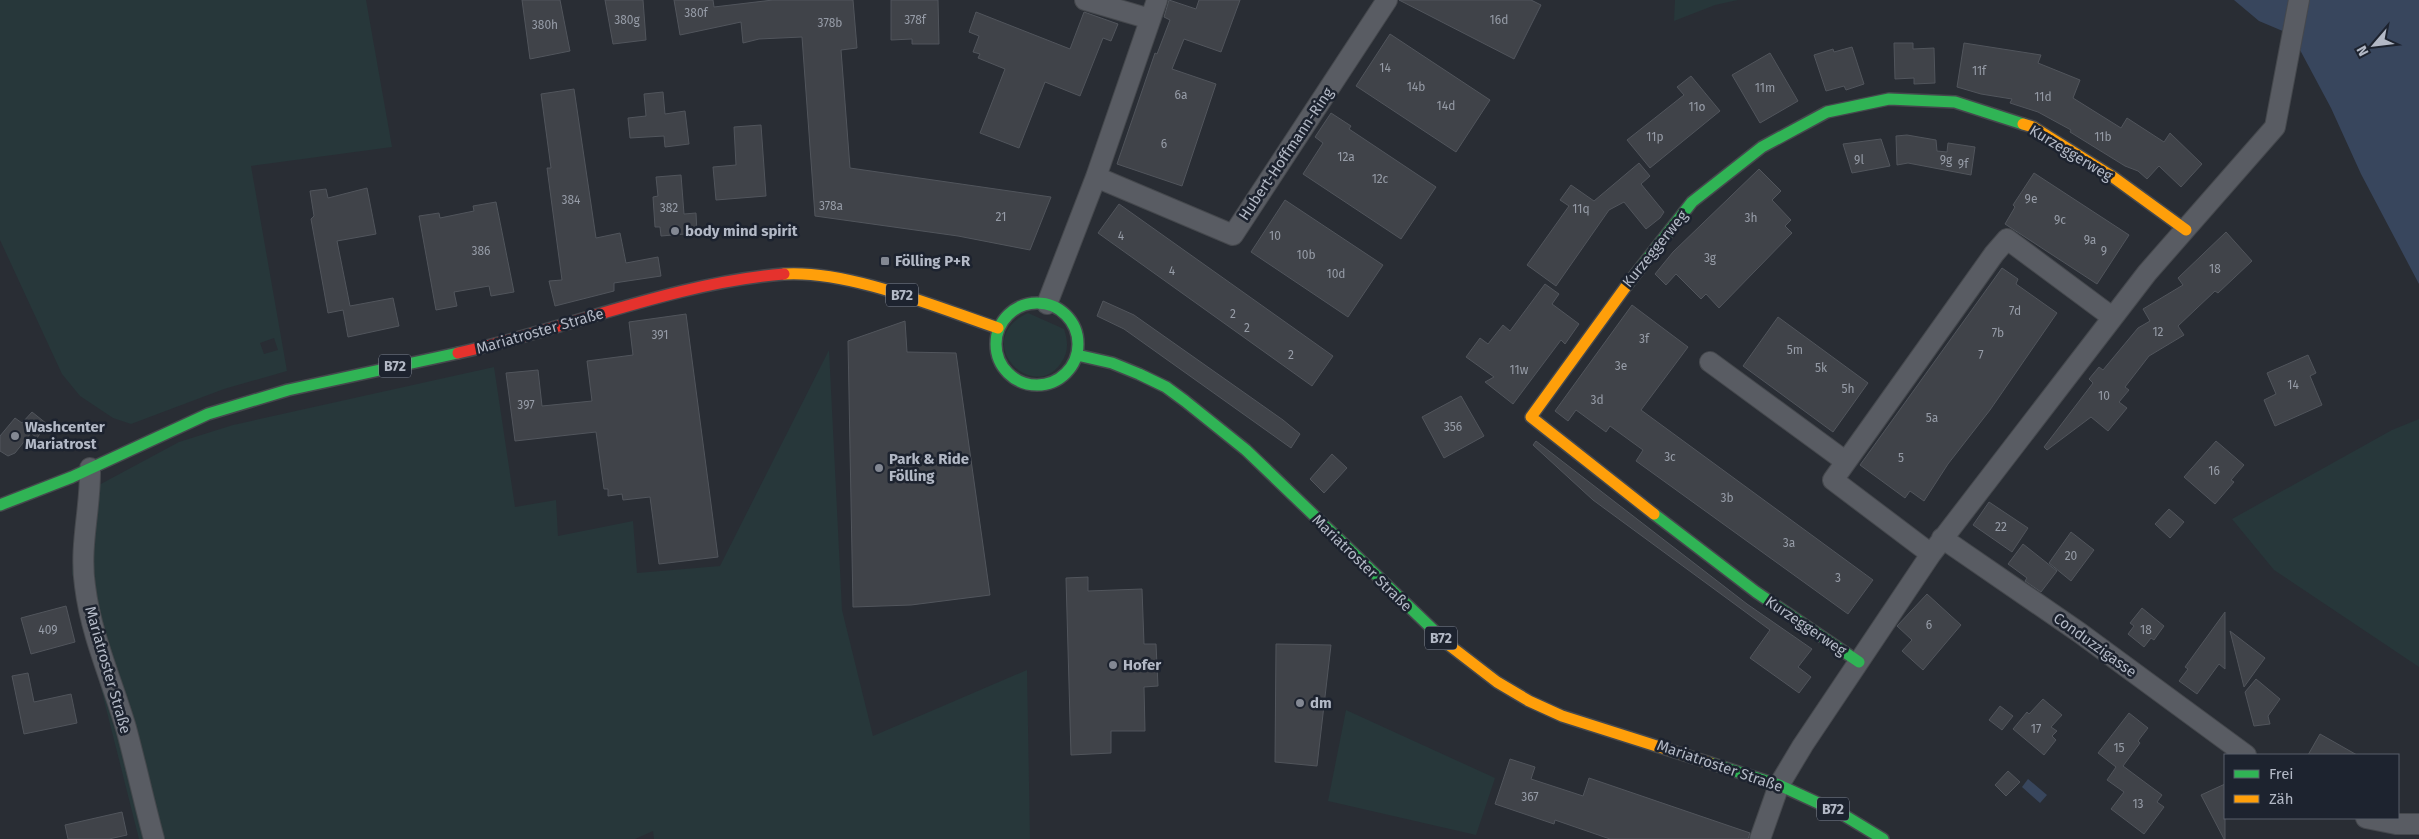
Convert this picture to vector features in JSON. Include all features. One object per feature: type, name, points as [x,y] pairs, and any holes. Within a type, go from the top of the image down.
[{"type":"main road","name":"Kurzeggerweg","points":[[1859,662],[1756,592],[1639,503],[1531,416],[1623,290],[1692,202],[1762,147],[1827,112],[1889,99],[1955,102],[2032,127],[2113,177],[2186,230]]},
{"type":"main road","name":"Mariatroster Straße","points":[[0,505],[90,468],[208,414],[288,390],[507,342],[662,296],[762,276],[803,274],[877,287],[998,328]]},
{"type":"main road","points":[[1032,302],[1047,304],[1059,309],[1069,318],[1075,329],[1078,342],[1077,355],[1071,368],[1061,378],[1049,384],[1034,386],[1019,382],[1006,373],[998,360],[995,344],[998,328],[1006,316],[1018,307],[1032,302]]},
{"type":"main road","name":"Mariatroster Straße","points":[[1077,355],[1112,363],[1166,387],[1219,427],[1281,483],[1414,614],[1475,667],[1497,682],[1529,701],[1562,716],[1780,785],[1842,814],[1883,839]]},
{"type":"street","points":[[1085,0],[1150,19]]},
{"type":"street","points":[[1047,304],[1096,177],[1157,0]]},
{"type":"street","name":"Hubert-Hoffmann-Ring","points":[[1096,177],[1233,235],[1388,0]]},
{"type":"street","name":"Kurzeggerweg","points":[[1760,839],[1780,785],[1803,744],[1936,546],[2147,272],[2275,127],[2299,0]]},
{"type":"street","points":[[1936,546],[1833,480],[1994,254],[2007,240],[2112,318]]},
{"type":"street","points":[[1710,362],[1845,461]]},
{"type":"street","name":"Mariatroster Straße","points":[[90,468],[90,485],[85,524],[84,584],[101,654],[126,729],[154,839]]},
{"type":"street","name":"Conduzzigasse","points":[[1936,546],[2080,633],[2245,754]]},
{"type":"street","points":[[2371,819],[2396,824],[2419,824]]},
{"type":"shaded area","points":[[0,0],[366,0],[392,147],[251,166],[287,371],[224,389],[131,424],[113,418],[80,396],[62,374],[0,240]],"holes":[[[274,338],[278,350],[264,354],[260,343]]]},
{"type":"shaded area","points":[[1675,0],[1738,0],[1715,5],[1674,21]]},
{"type":"shaded area","points":[[1028,313],[1064,329],[1067,351],[1061,363],[1049,374],[1036,377],[1023,373],[1012,364],[1005,352],[1004,338],[1011,325]]},
{"type":"shaded area","points":[[829,350],[842,610],[873,736],[1027,670],[1030,839],[654,839],[653,831],[635,839],[139,839],[72,573],[76,526],[84,493],[179,442],[233,425],[494,367],[515,507],[556,500],[558,536],[633,521],[637,573],[720,566]]},
{"type":"shaded area","points":[[2419,419],[2419,667],[2274,570],[2232,519],[2392,430]]},
{"type":"shaded area","points":[[1346,710],[1495,778],[1476,835],[1328,801]]},
{"type":"water","points":[[2234,0],[2419,0],[2419,284],[2361,174],[2331,108],[2292,35],[2259,21]]},
{"type":"water","points":[[2028,779],[2047,795],[2040,803],[2022,787]]},
{"type":"building","points":[[522,0],[560,0],[570,51],[530,59]]},
{"type":"building","points":[[605,0],[643,0],[646,40],[613,44]]},
{"type":"building","points":[[674,0],[713,0],[714,7],[773,0],[853,0],[857,48],[841,50],[850,168],[1051,197],[1030,250],[958,236],[815,216],[802,37],[759,39],[743,43],[741,22],[680,35]]},
{"type":"building","points":[[891,0],[938,0],[939,44],[912,44],[912,39],[891,40]]},
{"type":"building","points":[[1169,0],[1196,9],[1199,0],[1240,0],[1221,52],[1184,39],[1172,69],[1216,84],[1182,186],[1117,164],[1155,53],[1157,54],[1170,20],[1164,17]]},
{"type":"building","points":[[1399,0],[1531,0],[1541,5],[1514,59]]},
{"type":"building","points":[[976,12],[1070,49],[1084,12],[1118,24],[1111,41],[1103,38],[1080,96],[1045,82],[1019,148],[980,133],[1005,69],[978,58],[980,54],[973,52],[979,36],[969,32]]},
{"type":"building","points":[[1390,34],[1490,100],[1456,152],[1356,86]]},
{"type":"building","points":[[1894,43],[1913,43],[1913,49],[1934,48],[1935,83],[1914,84],[1914,78],[1895,79]]},
{"type":"building","points":[[1964,43],[2041,55],[2038,63],[2080,80],[2073,98],[2121,128],[2127,118],[2164,142],[2170,133],[2202,164],[2181,187],[2159,166],[2147,179],[2138,171],[2125,166],[2070,132],[2071,130],[2038,112],[2010,103],[2012,99],[1981,94],[1957,87]]},
{"type":"building","points":[[1852,47],[1864,84],[1846,90],[1844,86],[1826,91],[1814,55],[1833,49],[1834,52]]},
{"type":"building","points":[[1770,53],[1798,101],[1760,123],[1732,75]]},
{"type":"building","points":[[1691,76],[1720,111],[1650,168],[1627,140],[1684,95],[1677,87]]},
{"type":"building","points":[[574,89],[596,238],[620,233],[626,263],[658,257],[661,276],[614,283],[614,291],[555,306],[549,281],[562,280],[547,168],[551,168],[541,94]]},
{"type":"building","points":[[663,92],[665,114],[685,111],[689,144],[665,147],[664,136],[630,138],[628,118],[646,116],[644,94]]},
{"type":"building","points":[[1331,113],[1351,126],[1349,129],[1436,187],[1401,239],[1303,174],[1323,143],[1315,137]]},
{"type":"building","points":[[761,125],[766,196],[716,200],[713,167],[736,165],[734,127]]},
{"type":"building","points":[[1907,135],[1936,140],[1937,151],[1947,152],[1948,143],[1975,147],[1971,175],[1908,163],[1897,165],[1896,136]]},
{"type":"building","points":[[1881,139],[1890,166],[1852,173],[1843,144]]},
{"type":"building","points":[[1639,163],[1650,176],[1641,184],[1664,212],[1660,218],[1646,229],[1624,202],[1609,210],[1556,286],[1527,265],[1569,206],[1560,200],[1571,185],[1594,201]]},
{"type":"building","points":[[1759,169],[1781,191],[1772,200],[1791,220],[1785,226],[1792,233],[1719,308],[1706,294],[1701,299],[1676,274],[1666,285],[1655,274],[1673,252]]},
{"type":"building","points":[[2034,173],[2129,235],[2097,284],[2005,224],[2015,207],[2013,205]]},
{"type":"building","points":[[681,175],[684,214],[696,213],[697,233],[661,236],[660,227],[655,227],[653,197],[658,196],[656,177]]},
{"type":"building","points":[[367,188],[376,234],[337,241],[350,306],[393,298],[399,326],[348,337],[343,310],[328,313],[311,219],[314,216],[310,191],[326,189],[328,198]]},
{"type":"building","points":[[1285,200],[1383,265],[1348,317],[1251,252]]},
{"type":"building","points":[[496,202],[514,292],[491,296],[489,286],[454,292],[457,306],[436,310],[419,216],[439,213],[440,218],[474,211],[473,206]]},
{"type":"building","points":[[1119,204],[1333,356],[1312,386],[1098,233]]},
{"type":"building","points":[[2226,232],[2252,261],[2218,293],[2215,291],[2178,326],[2184,335],[2149,356],[2125,387],[2129,390],[2119,402],[2127,408],[2108,431],[2091,417],[2047,450],[2044,447],[2093,383],[2089,379],[2099,367],[2103,370],[2138,328],[2150,321],[2143,309],[2183,285],[2178,278]]},
{"type":"building","points":[[2002,268],[2018,279],[2016,284],[2057,313],[1990,410],[1948,464],[1924,501],[1910,491],[1905,498],[1860,465]]},
{"type":"building","points":[[1545,284],[1559,294],[1552,304],[1579,324],[1565,344],[1561,340],[1513,404],[1485,382],[1494,377],[1466,357],[1480,338],[1488,344],[1503,325],[1510,331]]},
{"type":"building","points":[[1103,301],[1134,315],[1283,420],[1300,434],[1291,448],[1124,329],[1097,316]]},
{"type":"building","points":[[1632,305],[1688,347],[1641,410],[1873,580],[1848,614],[1636,461],[1643,450],[1610,426],[1606,432],[1576,410],[1568,421],[1555,411]]},
{"type":"building","points":[[686,314],[718,557],[659,564],[650,497],[623,500],[622,494],[608,496],[608,489],[604,489],[596,432],[515,441],[506,373],[538,370],[542,406],[592,401],[587,361],[633,355],[629,322]]},
{"type":"building","points":[[1778,317],[1868,383],[1833,432],[1743,366]]},
{"type":"building","name":"Park & Ride Fölling","points":[[905,321],[907,352],[956,353],[990,595],[911,605],[853,607],[848,341]]},
{"type":"building","points":[[2308,355],[2316,373],[2310,376],[2322,405],[2275,426],[2264,400],[2276,394],[2267,373]]},
{"type":"building","points":[[1461,396],[1484,436],[1444,458],[1422,417]]},
{"type":"building","name":"Washcenter Mariatrost","points":[[32,412],[47,424],[37,438],[31,433],[15,453],[8,456],[0,451],[0,436],[15,418],[22,423]]},
{"type":"building","points":[[1536,441],[1747,604],[1812,649],[1798,667],[1811,677],[1799,693],[1750,658],[1770,630],[1593,500],[1533,445]]},
{"type":"building","points":[[2216,441],[2244,465],[2231,480],[2234,482],[2215,504],[2184,477]]},
{"type":"building","points":[[1332,454],[1347,468],[1324,493],[1310,479]]},
{"type":"building","points":[[1989,502],[2028,528],[2012,552],[1973,525]]},
{"type":"building","points":[[2169,509],[2184,522],[2170,538],[2155,524]]},
{"type":"building","points":[[2071,532],[2094,550],[2071,581],[2049,563]]},
{"type":"building","points":[[2023,544],[2057,571],[2041,592],[2025,581],[2027,578],[2008,564]]},
{"type":"building","name":"Hofer","points":[[1088,577],[1088,591],[1142,589],[1144,644],[1156,644],[1158,686],[1144,687],[1145,731],[1111,731],[1111,753],[1071,755],[1066,578]]},
{"type":"building","points":[[1927,594],[1961,625],[1923,670],[1902,651],[1912,640],[1897,626]]},
{"type":"building","points":[[66,606],[75,642],[31,654],[21,618]]},
{"type":"building","points":[[2142,608],[2164,626],[2154,640],[2151,638],[2144,647],[2128,634],[2134,626],[2130,623]]},
{"type":"building","points":[[2225,612],[2225,669],[2219,664],[2197,694],[2179,681],[2188,669],[2185,667]]},
{"type":"building","points":[[2230,631],[2265,658],[2244,687]]},
{"type":"building","name":"dm","points":[[1276,644],[1331,645],[1317,766],[1275,762]]},
{"type":"building","points":[[28,673],[34,702],[71,694],[77,723],[24,734],[12,676]]},
{"type":"building","points":[[2256,679],[2280,699],[2268,716],[2270,724],[2254,726],[2245,692]]},
{"type":"building","points":[[2043,699],[2062,715],[2051,727],[2057,731],[2052,736],[2056,740],[2044,755],[2013,729],[2027,712],[2029,714]]},
{"type":"building","points":[[2000,706],[2013,716],[2002,730],[1989,720]]},
{"type":"building","points":[[2129,713],[2148,728],[2138,741],[2140,743],[2123,766],[2162,795],[2157,802],[2164,807],[2144,834],[2111,809],[2124,792],[2107,780],[2116,767],[2098,753]]},
{"type":"building","points":[[2320,734],[2355,754],[2309,754]]},
{"type":"building","points":[[1510,759],[1535,767],[1531,779],[1583,796],[1589,778],[1750,833],[1748,839],[1610,839],[1555,820],[1554,824],[1495,804]]},
{"type":"building","points":[[2008,771],[2020,782],[2006,796],[1995,785]]},
{"type":"building","points":[[2224,784],[2225,839],[2224,839],[2201,795]]},
{"type":"building","points":[[122,812],[127,835],[109,839],[68,839],[65,825]]},
{"type":"traffic: fast","points":[[1627,285],[1692,202],[1762,147],[1827,112],[1889,99],[1955,102],[2023,124]]},
{"type":"traffic: fast","points":[[1029,303],[1045,303],[1060,310],[1071,321],[1078,336],[1078,344],[1075,360],[1066,373],[1045,385],[1029,385],[1014,378],[1003,367],[996,352],[996,336],[1003,321],[1014,310],[1029,303]]},
{"type":"traffic: fast","points":[[0,505],[72,477],[208,414],[288,390],[458,353]]},
{"type":"traffic: fast","points":[[1077,355],[1112,363],[1139,374],[1166,387],[1185,401],[1246,450],[1449,645]]},
{"type":"traffic: fast","points":[[1654,514],[1756,592],[1859,662]]},
{"type":"traffic: fast","points":[[1710,763],[1779,785],[1842,814],[1883,839]]},
{"type":"traffic: slow","points":[[2023,124],[2033,127],[2113,177],[2186,230]]},
{"type":"traffic: slow","points":[[784,274],[809,274],[864,284],[998,328]]},
{"type":"traffic: slow","points":[[1627,285],[1531,417],[1654,514]]},
{"type":"traffic: slow","points":[[1449,645],[1497,682],[1529,701],[1562,716],[1710,763]]},
{"type":"traffic: jam","points":[[458,353],[702,287],[784,274]]},
{"type":"place","name":"body mind spirit","points":[[675,231]]},
{"type":"place","name":"Fölling P+R","points":[[885,261]]},
{"type":"place","name":"Washcenter Mariatrost","points":[[15,436]]},
{"type":"place","name":"Park & Ride Fölling","points":[[879,468]]},
{"type":"place","name":"Hofer","points":[[1113,665]]},
{"type":"place","name":"dm","points":[[1300,703]]}]
